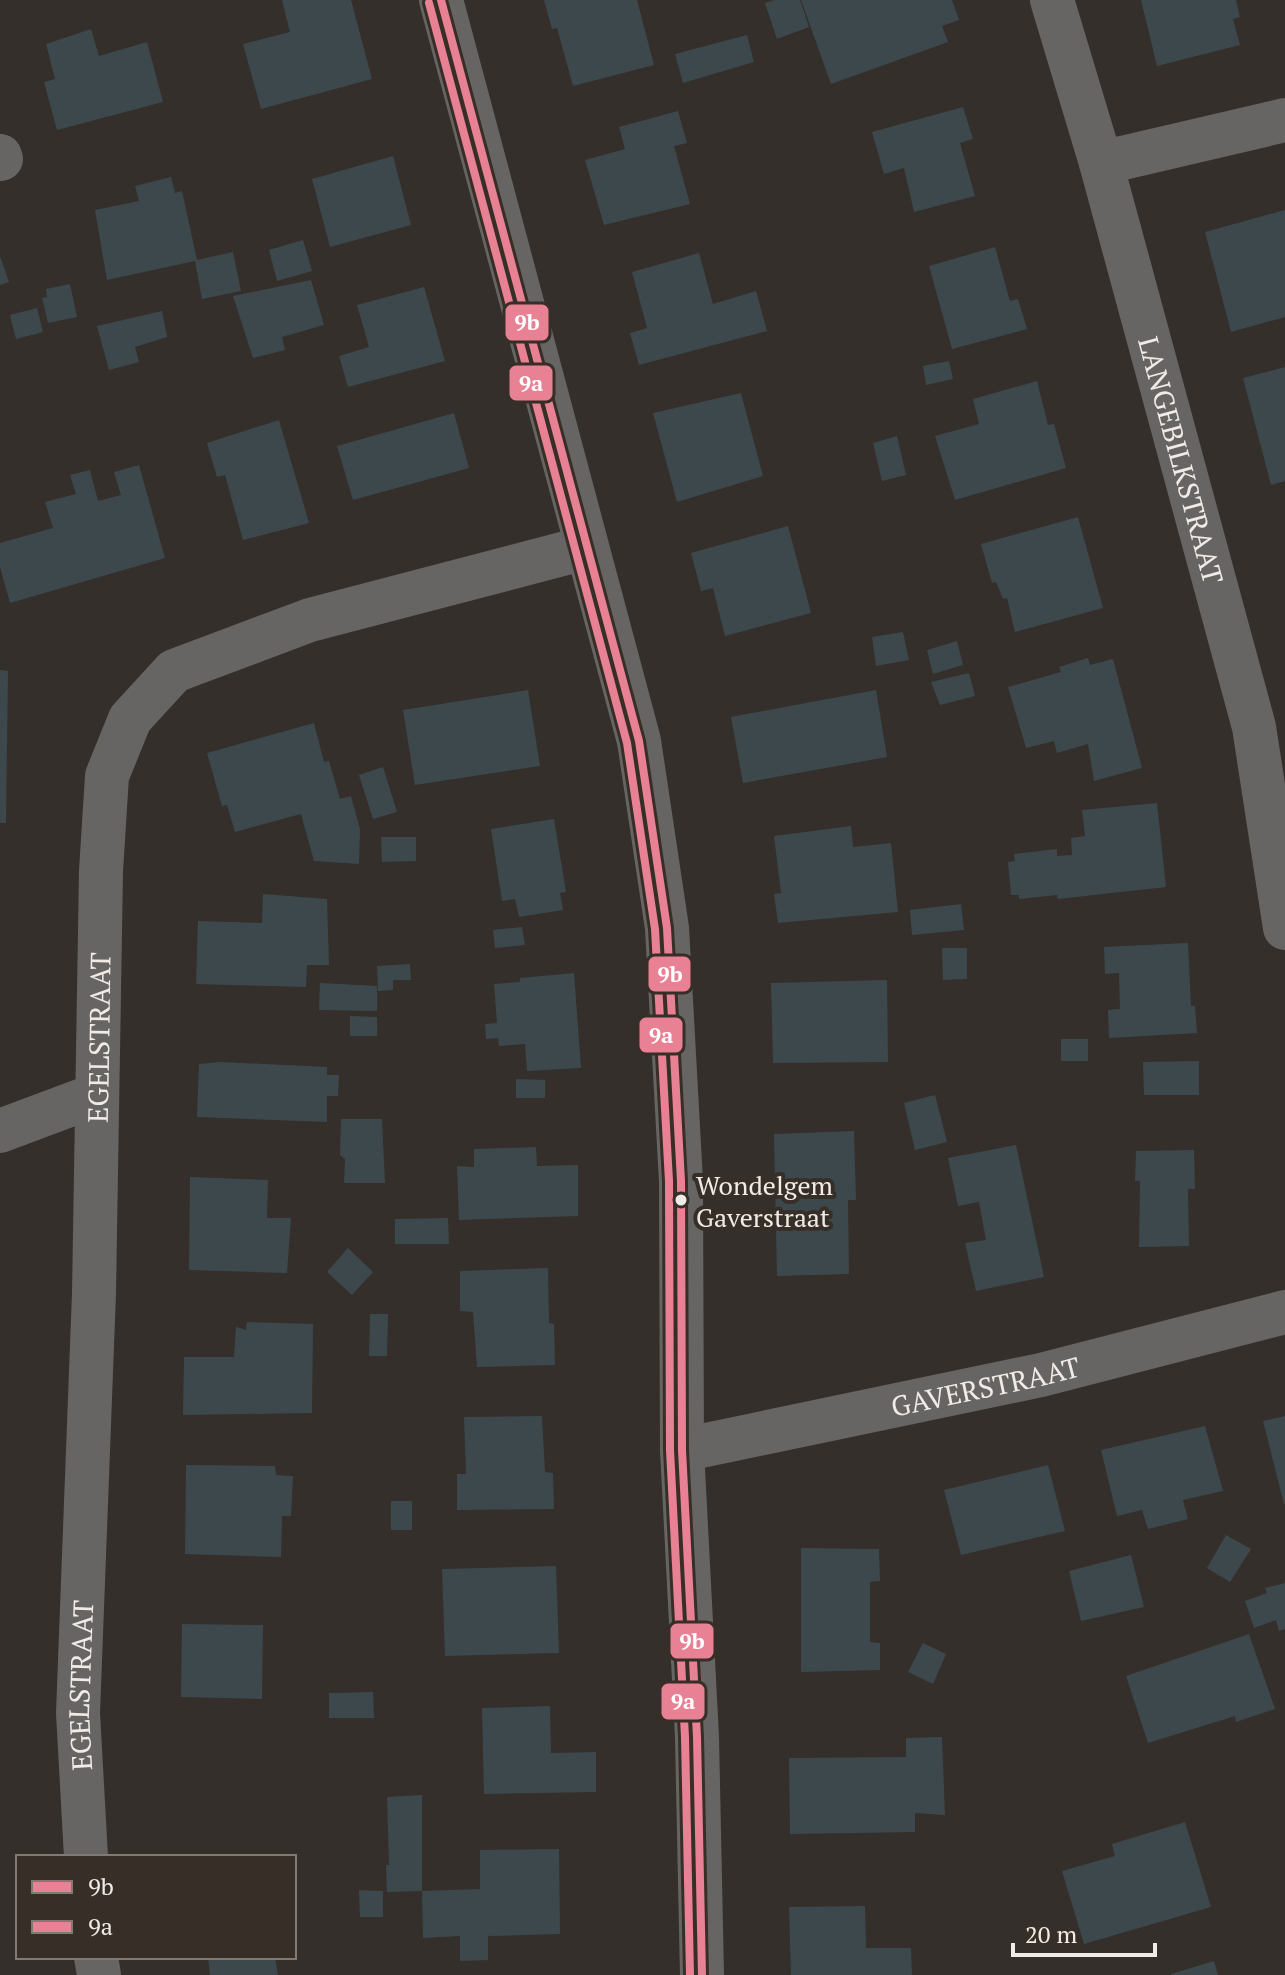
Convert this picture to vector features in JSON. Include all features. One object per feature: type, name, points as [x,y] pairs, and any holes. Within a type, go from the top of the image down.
[{"type":"street","points":[[441,0],[639,741],[667,928],[681,1181],[682,1450],[697,1737],[702,1975]]},
{"type":"street","name":"LANGEBILKSTRAAT","points":[[1052,0],[1270,724],[1285,928]]},
{"type":"street","points":[[1101,163],[1285,120]]},
{"type":"street","name":"EGELSTRAAT","points":[[86,1855],[78,1713],[94,1293],[96,1095],[107,776],[130,719],[174,671],[310,620],[585,548]]},
{"type":"street","points":[[0,1131],[96,1095]]},
{"type":"street","name":"GAVERSTRAAT","points":[[682,1450],[1041,1375],[1285,1312]]},
{"type":"building","points":[[282,0],[351,0],[372,79],[261,109],[243,44],[290,32]]},
{"type":"building","points":[[544,0],[637,0],[654,65],[573,86],[557,28],[552,29]]},
{"type":"building","points":[[800,0],[809,27],[777,39],[765,3]]},
{"type":"building","points":[[801,0],[952,0],[959,20],[942,26],[948,42],[831,84]]},
{"type":"building","points":[[1141,0],[1236,0],[1240,17],[1233,19],[1240,45],[1157,66]]},
{"type":"building","points":[[91,29],[99,56],[147,42],[163,102],[57,130],[44,82],[55,79],[46,44]]},
{"type":"building","points":[[747,35],[754,62],[683,83],[675,54]]},
{"type":"building","points":[[963,107],[973,139],[960,143],[975,196],[914,212],[904,168],[884,174],[872,132]]},
{"type":"building","points":[[678,111],[687,143],[674,146],[690,204],[604,225],[585,160],[625,149],[619,127]]},
{"type":"building","points":[[393,156],[411,225],[330,247],[312,179]]},
{"type":"building","points":[[171,177],[175,193],[182,191],[197,260],[233,252],[241,291],[202,299],[195,261],[107,280],[95,210],[139,201],[135,186]]},
{"type":"building","points":[[1285,210],[1285,317],[1231,332],[1205,232]]},
{"type":"building","points":[[303,240],[312,271],[277,281],[269,250]]},
{"type":"building","points":[[995,247],[1010,301],[1018,299],[1027,329],[952,349],[929,266]]},
{"type":"building","points":[[699,253],[713,304],[756,291],[767,331],[639,365],[630,333],[647,328],[632,272]]},
{"type":"building","points":[[0,256],[9,282],[0,285]]},
{"type":"building","points":[[311,280],[324,325],[282,337],[285,350],[253,358],[233,296]]},
{"type":"building","points":[[70,284],[77,317],[48,323],[42,298],[47,297],[46,289]]},
{"type":"building","points":[[424,287],[445,361],[348,387],[339,356],[369,347],[357,305]]},
{"type":"building","points":[[37,308],[43,332],[16,339],[10,315]]},
{"type":"building","points":[[162,311],[167,337],[135,347],[139,362],[109,370],[97,326]]},
{"type":"building","points":[[949,361],[953,379],[926,385],[923,366]]},
{"type":"building","points":[[1285,367],[1285,481],[1271,485],[1243,378]]},
{"type":"building","points":[[1037,381],[1048,425],[1054,424],[1066,468],[955,500],[935,436],[979,424],[973,399]]},
{"type":"building","points":[[741,393],[763,476],[677,502],[653,413]]},
{"type":"building","points":[[454,413],[469,468],[353,500],[337,446]]},
{"type":"building","points":[[279,420],[309,523],[243,540],[225,475],[217,477],[207,443]]},
{"type":"building","points":[[897,436],[906,475],[882,481],[873,443]]},
{"type":"building","points":[[139,465],[165,558],[10,603],[0,567],[0,543],[53,528],[45,502],[76,494],[70,475],[90,470],[98,501],[121,495],[114,472]]},
{"type":"building","points":[[1078,517],[1103,608],[1015,632],[1007,598],[1003,599],[996,582],[992,583],[981,544]]},
{"type":"building","points":[[788,526],[811,613],[725,636],[713,588],[701,591],[691,553]]},
{"type":"building","points":[[903,632],[909,660],[876,666],[872,637]]},
{"type":"building","points":[[957,641],[963,665],[933,674],[927,650]]},
{"type":"building","points":[[1088,658],[1090,665],[1113,659],[1142,768],[1094,781],[1088,744],[1057,753],[1054,741],[1026,748],[1008,687],[1061,672],[1059,667]]},
{"type":"building","points":[[0,670],[8,671],[6,823],[0,823]]},
{"type":"building","points":[[969,673],[975,696],[940,705],[931,682]]},
{"type":"building","points":[[528,690],[540,766],[415,785],[403,710]]},
{"type":"building","points":[[876,690],[887,757],[743,783],[731,717]]},
{"type":"building","points":[[314,723],[324,762],[329,761],[340,799],[351,796],[360,829],[359,864],[314,861],[301,814],[235,832],[227,805],[222,806],[207,753]]},
{"type":"building","points":[[383,767],[397,812],[373,819],[359,775]]},
{"type":"building","points":[[1157,803],[1166,887],[1058,899],[1057,895],[1019,899],[1019,895],[1011,895],[1008,862],[1015,861],[1014,854],[1057,849],[1057,856],[1072,855],[1071,838],[1085,836],[1082,810]]},
{"type":"building","points":[[554,819],[566,892],[560,893],[563,910],[519,917],[515,899],[502,901],[491,829]]},
{"type":"building","points":[[851,826],[853,847],[891,843],[898,912],[778,923],[774,894],[781,893],[774,836]]},
{"type":"building","points":[[381,837],[416,837],[416,861],[382,862]]},
{"type":"building","points":[[263,894],[327,899],[329,965],[307,965],[306,987],[196,984],[198,921],[262,923]]},
{"type":"building","points":[[961,904],[964,930],[912,935],[910,910]]},
{"type":"building","points":[[522,927],[525,945],[495,948],[493,930]]},
{"type":"building","points":[[1188,943],[1191,1006],[1195,1006],[1197,1033],[1109,1038],[1108,1010],[1120,1009],[1119,973],[1105,974],[1104,947]]},
{"type":"building","points":[[942,948],[967,948],[967,979],[943,980]]},
{"type":"building","points":[[410,964],[411,980],[393,980],[393,990],[378,991],[377,966]]},
{"type":"building","points":[[574,973],[581,1068],[527,1071],[525,1044],[499,1046],[498,1038],[486,1039],[485,1024],[497,1023],[494,984],[520,982],[520,978]]},
{"type":"building","points":[[887,980],[888,1062],[773,1063],[771,983]]},
{"type":"building","points":[[320,983],[377,986],[377,1011],[319,1010]]},
{"type":"building","points":[[350,1016],[377,1017],[377,1036],[350,1036]]},
{"type":"building","points":[[1061,1039],[1088,1039],[1088,1061],[1061,1061]]},
{"type":"building","points":[[1199,1061],[1199,1095],[1144,1095],[1143,1062]]},
{"type":"building","points":[[220,1062],[327,1067],[327,1075],[339,1075],[338,1096],[327,1096],[327,1122],[197,1117],[199,1064]]},
{"type":"building","points":[[516,1079],[545,1080],[545,1098],[516,1098]]},
{"type":"building","points":[[935,1095],[947,1142],[915,1150],[904,1103]]},
{"type":"building","points":[[341,1119],[382,1119],[385,1183],[344,1183],[345,1159],[340,1155]]},
{"type":"building","points":[[854,1131],[856,1200],[848,1200],[849,1274],[777,1276],[774,1134]]},
{"type":"building","points":[[1016,1145],[1044,1277],[976,1291],[965,1243],[986,1240],[979,1202],[958,1206],[948,1158]]},
{"type":"building","points":[[536,1147],[537,1166],[578,1165],[578,1216],[459,1220],[457,1166],[474,1167],[474,1149]]},
{"type":"building","points":[[1194,1150],[1195,1189],[1188,1189],[1189,1246],[1139,1247],[1140,1181],[1135,1181],[1136,1151]]},
{"type":"building","points":[[190,1177],[268,1180],[267,1218],[291,1218],[287,1273],[189,1270]]},
{"type":"building","points":[[448,1218],[449,1244],[395,1244],[395,1219]]},
{"type":"building","points":[[348,1248],[373,1272],[352,1295],[327,1272]]},
{"type":"building","points":[[548,1268],[549,1323],[554,1324],[555,1365],[477,1367],[473,1312],[460,1311],[460,1271]]},
{"type":"building","points":[[370,1314],[388,1314],[387,1356],[369,1356]]},
{"type":"building","points":[[247,1322],[313,1324],[312,1413],[183,1415],[184,1357],[234,1357],[236,1327],[246,1330]]},
{"type":"building","points":[[542,1416],[545,1472],[553,1473],[554,1509],[457,1510],[457,1474],[466,1474],[464,1417]]},
{"type":"building","points":[[1285,1416],[1285,1504],[1284,1504],[1263,1421]]},
{"type":"building","points":[[1205,1426],[1223,1491],[1183,1500],[1188,1519],[1148,1529],[1142,1510],[1117,1516],[1101,1450]]},
{"type":"building","points":[[186,1465],[275,1466],[276,1475],[293,1476],[291,1516],[282,1516],[281,1557],[185,1554]]},
{"type":"building","points":[[1048,1465],[1065,1531],[961,1555],[944,1490]]},
{"type":"building","points":[[391,1501],[412,1501],[412,1530],[391,1530]]},
{"type":"building","points":[[1226,1535],[1251,1549],[1230,1582],[1207,1568]]},
{"type":"building","points":[[801,1548],[879,1549],[880,1581],[870,1582],[870,1642],[880,1643],[880,1670],[801,1672]]},
{"type":"building","points":[[1131,1555],[1144,1607],[1081,1621],[1069,1571]]},
{"type":"building","points":[[556,1566],[559,1653],[445,1656],[442,1569]]},
{"type":"building","points":[[1285,1583],[1285,1629],[1279,1631],[1276,1620],[1254,1628],[1245,1601],[1267,1593],[1265,1588]]},
{"type":"building","points":[[182,1624],[263,1625],[262,1699],[181,1697]]},
{"type":"building","points":[[1249,1634],[1275,1709],[1236,1722],[1235,1716],[1148,1743],[1126,1676]]},
{"type":"building","points":[[923,1643],[946,1654],[933,1684],[908,1672]]},
{"type":"building","points":[[373,1692],[374,1718],[329,1718],[329,1693]]},
{"type":"building","points":[[550,1706],[551,1753],[596,1752],[596,1792],[484,1794],[482,1708]]},
{"type":"building","points":[[942,1737],[945,1815],[915,1813],[915,1832],[790,1834],[789,1758],[906,1757],[906,1738]]},
{"type":"building","points":[[422,1795],[422,1891],[387,1892],[387,1797]]},
{"type":"building","points":[[1185,1822],[1211,1907],[1084,1944],[1062,1871],[1115,1856],[1112,1844]]},
{"type":"building","points":[[559,1849],[560,1934],[488,1936],[488,1960],[460,1961],[460,1936],[423,1938],[422,1891],[480,1889],[480,1850]]},
{"type":"building","points":[[359,1890],[383,1891],[383,1917],[360,1917]]},
{"type":"building","points":[[865,1906],[866,1948],[911,1948],[912,1975],[791,1975],[789,1907]]},
{"type":"building","points":[[208,1959],[275,1959],[278,1975],[210,1975]]},
{"type":"building","points":[[1214,1961],[1218,1975],[1171,1975],[1171,1974]]},
{"type":"transit line","name":"9b","points":[[441,0],[639,741],[667,928],[681,1181],[682,1450],[697,1737],[702,1975]]},
{"type":"transit line","name":"9a","points":[[429,3],[627,743],[655,929],[669,1181],[670,1450],[685,1737],[690,1975]]},
{"type":"place","name":"Wondelgem Gaverstraat","points":[[681,1200]]}]
